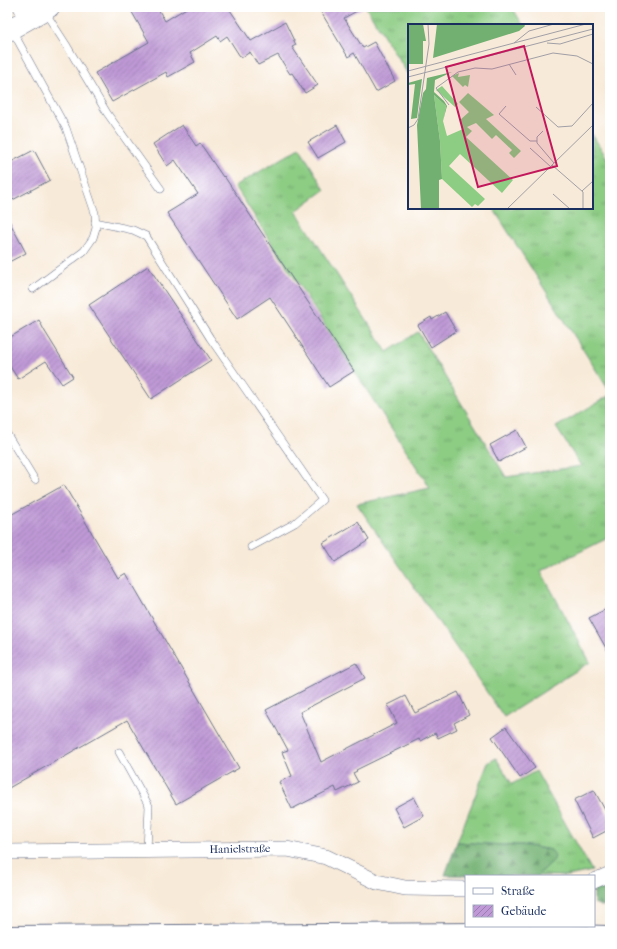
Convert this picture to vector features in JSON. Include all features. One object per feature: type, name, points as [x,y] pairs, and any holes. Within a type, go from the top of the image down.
[{"type":"highway","points":[[7,937],[478,934],[610,937]]},
{"type":"street","name":"Hanielstraße","points":[[7,852],[286,849],[326,857],[377,882],[405,888],[465,888]]},
{"type":"street","points":[[595,881],[610,874]]},
{"type":"lane","points":[[27,17],[67,46],[107,113],[161,189]]},
{"type":"lane","points":[[27,17],[95,213],[96,228],[93,238],[84,251],[33,289]]},
{"type":"lane","points":[[95,222],[133,230],[146,236],[210,338],[322,500],[295,524],[252,547]]},
{"type":"lane","points":[[7,434],[35,480]]},
{"type":"lane","points":[[119,752],[149,806],[147,850]]},
{"type":"green space","points":[[366,7],[512,7],[522,24],[408,24],[408,74]]},
{"type":"green space","points":[[593,136],[610,163],[610,392],[494,209],[593,209]]},
{"type":"green space","points":[[300,148],[325,190],[296,211],[387,352],[418,332],[506,477],[581,466],[556,427],[610,395],[610,537],[541,571],[590,662],[504,717],[357,504],[430,488],[235,186]]},
{"type":"green space","points":[[496,758],[512,784],[536,771],[592,871],[573,875],[538,875],[544,869],[551,850],[522,845],[457,842],[488,763]]},
{"type":"green space","points":[[457,842],[522,845],[551,850],[555,855],[554,860],[538,875],[445,875]]},
{"type":"green space","points":[[598,884],[610,885],[610,905],[601,906],[595,903],[595,886]]},
{"type":"building","points":[[129,7],[157,7],[165,21],[188,7],[228,7],[251,41],[285,22],[296,45],[292,47],[318,85],[305,93],[292,73],[290,74],[278,55],[258,65],[250,52],[241,58],[227,36],[220,41],[217,36],[190,53],[195,62],[168,77],[166,72],[112,102],[95,73],[149,42]]},
{"type":"building","points":[[318,7],[364,7],[344,18],[363,48],[374,42],[395,81],[376,92],[354,53],[348,57]]},
{"type":"building","points":[[182,125],[196,146],[200,143],[223,177],[224,176],[354,371],[329,387],[270,297],[237,319],[167,213],[198,194],[175,160],[167,166],[153,144]]},
{"type":"building","points":[[337,125],[346,142],[318,158],[308,142]]},
{"type":"building","points":[[34,150],[50,180],[7,203],[7,164]]},
{"type":"building","points":[[7,217],[26,253],[7,263]]},
{"type":"building","points":[[148,266],[211,360],[151,399],[89,305]]},
{"type":"building","points":[[445,312],[456,331],[431,347],[418,325],[431,317],[432,320]]},
{"type":"building","points":[[39,320],[73,377],[62,384],[46,361],[18,379],[7,362],[7,339]]},
{"type":"building","points":[[517,430],[526,447],[499,462],[490,445]]},
{"type":"building","points":[[64,485],[118,578],[126,573],[239,768],[176,804],[127,720],[7,789],[7,517]]},
{"type":"building","points":[[358,522],[369,540],[335,562],[323,543]]},
{"type":"building","points":[[610,607],[610,655],[589,618]]},
{"type":"building","points":[[356,663],[365,678],[300,712],[321,762],[397,723],[388,705],[406,696],[415,713],[458,692],[469,715],[454,723],[457,729],[438,738],[435,733],[420,741],[419,739],[356,770],[357,771],[353,773],[358,782],[337,792],[335,787],[292,809],[279,782],[292,776],[282,752],[288,750],[266,710]]},
{"type":"building","points":[[506,727],[535,768],[520,778],[492,737]]},
{"type":"building","points":[[594,790],[610,819],[610,829],[593,838],[574,800]]},
{"type":"building","points":[[414,797],[424,816],[404,827],[394,808]]}]
